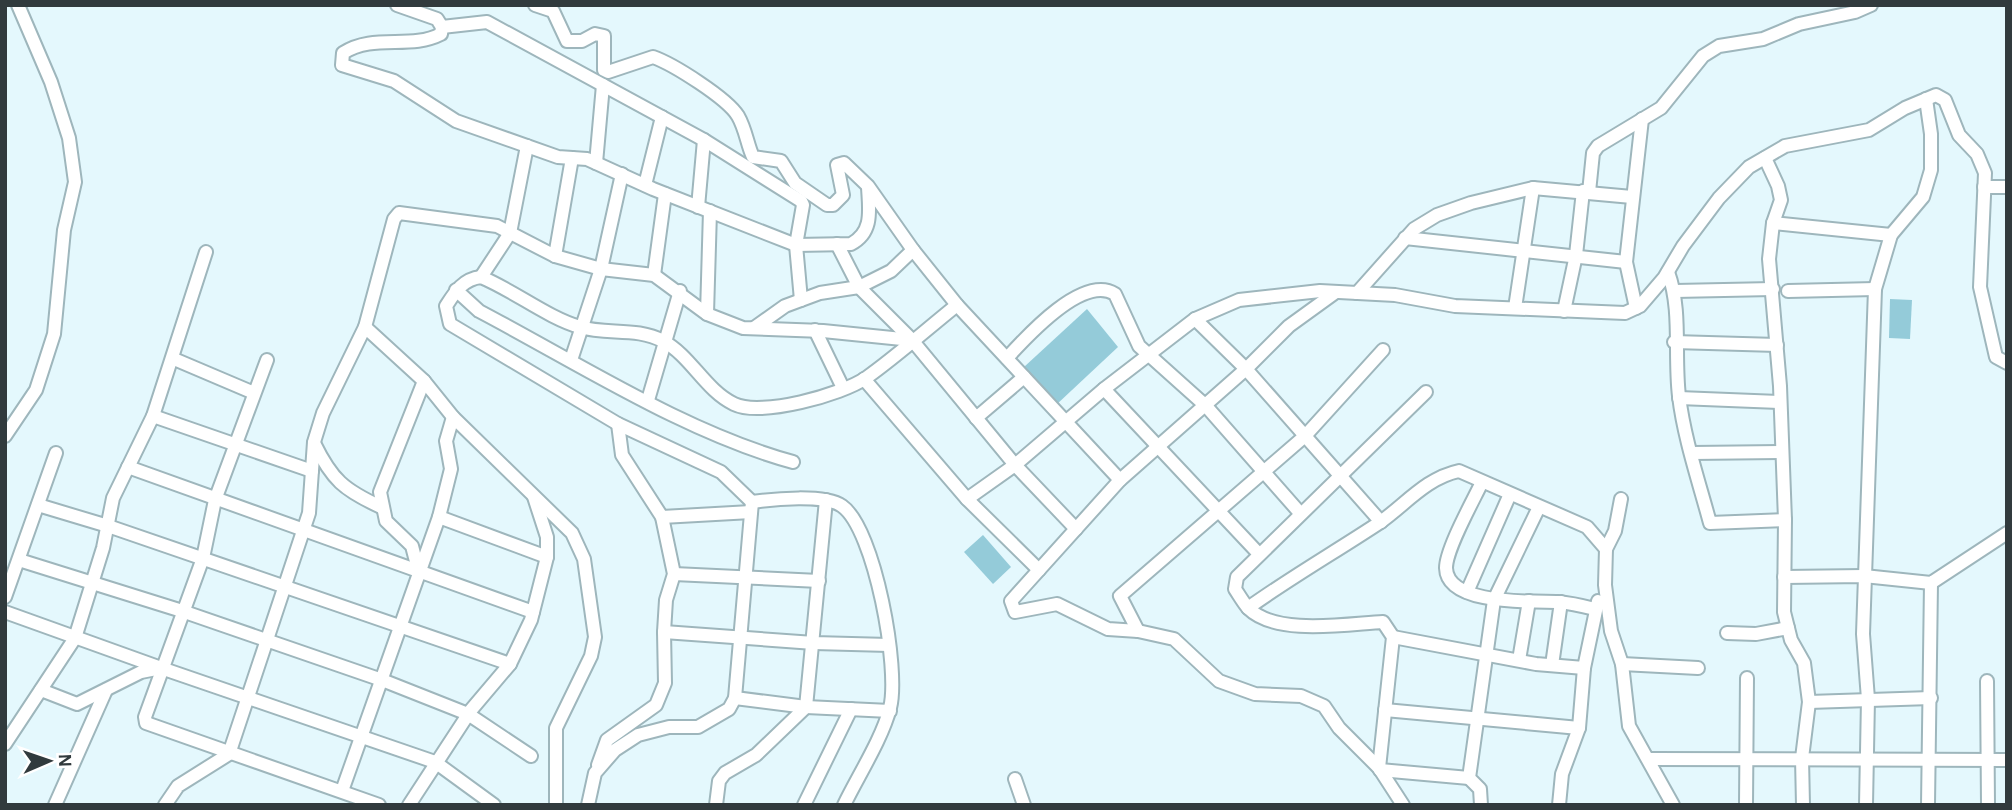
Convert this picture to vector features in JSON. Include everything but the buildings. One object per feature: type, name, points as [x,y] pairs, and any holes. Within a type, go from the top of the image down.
[{"type":"street","points":[[5,436],[36,390],[54,334],[64,230],[75,182],[69,138],[51,82],[18,5]]},
{"type":"street","points":[[397,5],[437,19],[442,27],[440,34],[425,39],[370,41],[343,53],[342,65],[394,81],[456,121],[558,157],[596,163],[665,194],[796,245],[851,244],[863,235],[870,210],[868,186]]},
{"type":"street","points":[[535,5],[553,11],[567,41],[582,41],[595,34],[604,36],[604,70],[608,72],[653,57],[726,103],[745,131],[753,157],[782,161],[795,183],[827,205],[833,205],[843,195],[836,173],[840,163],[844,163],[868,186],[913,250],[957,305],[1120,480]]},
{"type":"street","points":[[1564,311],[1593,153],[1598,146],[1661,108],[1703,56],[1719,46],[1763,39],[1799,24],[1854,12],[1871,5]]},
{"type":"street","points":[[442,27],[487,22],[704,140],[801,201],[803,205],[796,245],[801,300]]},
{"type":"street","points":[[596,163],[603,85]]},
{"type":"street","points":[[967,499],[1016,465],[1104,388],[1195,319],[1239,300],[1336,292],[1395,295],[1455,306],[1625,313],[1636,308],[1668,272],[1719,198],[1749,167],[1785,146],[1869,130],[1936,95],[1945,100],[1959,135],[1977,154],[1985,173],[1980,287],[1996,357],[2007,363]]},
{"type":"street","points":[[1866,805],[1868,699],[1863,634],[1874,289],[1891,235],[1923,197],[1931,170],[1931,135],[1926,99]]},
{"type":"street","points":[[645,185],[662,117]]},
{"type":"street","points":[[1636,308],[1626,262],[1642,119]]},
{"type":"street","points":[[704,140],[707,314]]},
{"type":"street","points":[[481,277],[510,233],[527,146]]},
{"type":"street","points":[[555,256],[572,158]]},
{"type":"street","points":[[1765,158],[1778,186],[1781,200],[1773,223],[1769,259],[1777,345],[1785,520],[1784,612],[1788,628],[1804,663],[1809,702],[1802,758],[1803,805]]},
{"type":"street","points":[[571,360],[601,269],[621,174]]},
{"type":"street","points":[[1983,187],[2007,187]]},
{"type":"street","points":[[1357,293],[1405,238],[1437,215],[1504,193],[1532,188],[1632,197]]},
{"type":"street","points":[[1515,308],[1532,188]]},
{"type":"street","points":[[654,275],[665,194]]},
{"type":"street","points":[[166,805],[178,786],[229,754],[309,513],[314,442],[323,413],[365,327],[394,219],[399,213],[497,226],[555,256],[601,269],[654,275],[680,291],[707,314],[743,328],[815,330],[912,340]]},
{"type":"street","points":[[1773,223],[1891,235]]},
{"type":"street","points":[[1405,238],[1626,262]]},
{"type":"street","points":[[837,244],[859,287],[912,340],[1016,465],[1076,529]]},
{"type":"street","points":[[754,328],[785,306],[820,293],[859,287],[891,271],[913,250]]},
{"type":"street","points":[[5,744],[75,638],[93,583],[113,498],[153,416],[174,359],[183,316],[206,252]]},
{"type":"street","points":[[1668,272],[1675,291],[1674,342],[1679,398],[1710,523],[1785,520]]},
{"type":"street","points":[[595,773],[615,750],[638,735],[669,727],[698,727],[729,709],[735,698],[738,637],[752,507],[722,472],[618,424],[450,324],[446,306],[456,290],[472,278],[481,277],[580,327],[646,333],[664,341],[684,356],[720,394],[743,408],[773,407],[843,388],[864,379],[957,305]]},
{"type":"street","points":[[1007,358],[1038,323],[1057,309],[1099,288],[1115,294],[1139,346],[1206,406],[1300,513]]},
{"type":"street","points":[[1675,291],[1773,289]]},
{"type":"street","points":[[1788,291],[1874,289]]},
{"type":"street","points":[[456,290],[479,311],[744,449],[793,462]]},
{"type":"street","points":[[648,400],[680,291]]},
{"type":"street","points":[[1336,292],[1289,326],[1206,406],[1120,480],[1011,601],[1016,612],[1058,604],[1108,629],[1138,631],[1174,639],[1219,681],[1255,694],[1301,696],[1324,706],[1339,728],[1379,769],[1403,805]]},
{"type":"street","points":[[1195,319],[1246,369],[1381,522]]},
{"type":"street","points":[[365,327],[424,381],[453,417],[572,533],[584,559],[594,637],[591,656],[556,728],[556,805]]},
{"type":"street","points":[[815,330],[843,388]]},
{"type":"street","points":[[1674,342],[1777,345]]},
{"type":"street","points":[[1138,631],[1119,596],[1305,436],[1382,350]]},
{"type":"street","points":[[174,359],[254,393]]},
{"type":"street","points":[[267,360],[215,500],[203,558],[185,612],[161,668],[145,717],[146,723],[379,805]]},
{"type":"street","points":[[976,418],[1024,377]]},
{"type":"street","points":[[864,379],[967,499],[1039,570]]},
{"type":"street","points":[[419,573],[412,546],[386,521],[380,492],[424,381]]},
{"type":"street","points":[[1104,388],[1259,554]]},
{"type":"street","points":[[1379,769],[1393,636],[1383,622],[1284,625],[1264,618],[1248,608],[1235,589],[1237,577],[1259,554],[1426,392]]},
{"type":"street","points":[[1679,398],[1779,401]]},
{"type":"street","points":[[153,416],[234,447],[312,471]]},
{"type":"street","points":[[342,791],[439,517],[451,469],[446,441],[453,417]]},
{"type":"street","points":[[587,805],[607,740],[656,705],[665,683],[666,600],[674,574],[662,517],[622,455],[618,424]]},
{"type":"street","points":[[314,442],[328,471],[349,492],[382,507]]},
{"type":"street","points":[[1692,453],[1782,452]]},
{"type":"street","points":[[5,597],[56,453]]},
{"type":"street","points":[[128,467],[533,612]]},
{"type":"street","points":[[1248,608],[1381,522],[1432,481],[1459,471],[1587,527],[1606,549]]},
{"type":"street","points":[[1482,482],[1457,534],[1446,567],[1450,578],[1467,592],[1494,600],[1561,603],[1595,609]]},
{"type":"street","points":[[409,805],[468,714],[509,664],[533,612],[547,557],[547,537],[533,494]]},
{"type":"street","points":[[1467,592],[1510,495]]},
{"type":"street","points":[[1621,499],[1615,531],[1606,549],[1605,585],[1611,631],[1622,664],[1629,726],[1673,805]]},
{"type":"street","points":[[662,517],[826,500],[839,504],[848,511],[867,541],[889,645],[893,692],[890,710],[844,805]]},
{"type":"street","points":[[716,805],[719,781],[725,774],[756,755],[806,706],[826,500]]},
{"type":"street","points":[[37,505],[203,558],[509,664]]},
{"type":"street","points":[[1469,778],[1494,600],[1539,507]]},
{"type":"street","points":[[439,517],[547,557]]},
{"type":"street","points":[[1784,577],[1864,576],[1931,583],[2007,533]]},
{"type":"street","points":[[19,560],[185,612],[382,680],[468,714],[531,756]]},
{"type":"street","points":[[674,574],[820,581]]},
{"type":"street","points":[[1928,805],[1931,583]]},
{"type":"street","points":[[1559,805],[1562,774],[1579,728],[1584,668],[1595,609],[1605,585]]},
{"type":"street","points":[[1519,660],[1529,601]]},
{"type":"street","points":[[1552,666],[1561,603]]},
{"type":"street","points":[[5,612],[435,762],[494,805]]},
{"type":"street","points":[[1727,633],[1755,634],[1788,628]]},
{"type":"street","points":[[664,632],[814,643],[889,645]]},
{"type":"street","points":[[1393,636],[1552,666],[1584,668]]},
{"type":"street","points":[[1622,664],[1698,668]]},
{"type":"street","points":[[41,690],[77,704],[141,673],[161,668]]},
{"type":"street","points":[[1746,805],[1747,678]]},
{"type":"street","points":[[1987,681],[1988,805]]},
{"type":"street","points":[[55,805],[106,690]]},
{"type":"street","points":[[735,698],[806,706],[890,710]]},
{"type":"street","points":[[1809,702],[1931,698]]},
{"type":"street","points":[[804,805],[851,709]]},
{"type":"street","points":[[1385,710],[1579,728]]},
{"type":"street","points":[[1648,759],[2007,760]]},
{"type":"street","points":[[1379,769],[1469,778],[1480,789],[1481,805]]},
{"type":"street","points":[[1015,779],[1024,805]]},
{"type":"shaded area","points":[[1890,299],[1912,300],[1910,339],[1889,338]]},
{"type":"shaded area","points":[[1087,309],[1118,347],[1056,405],[1024,367]]},
{"type":"shaded area","points":[[983,535],[1011,567],[993,584],[964,552]]}]
